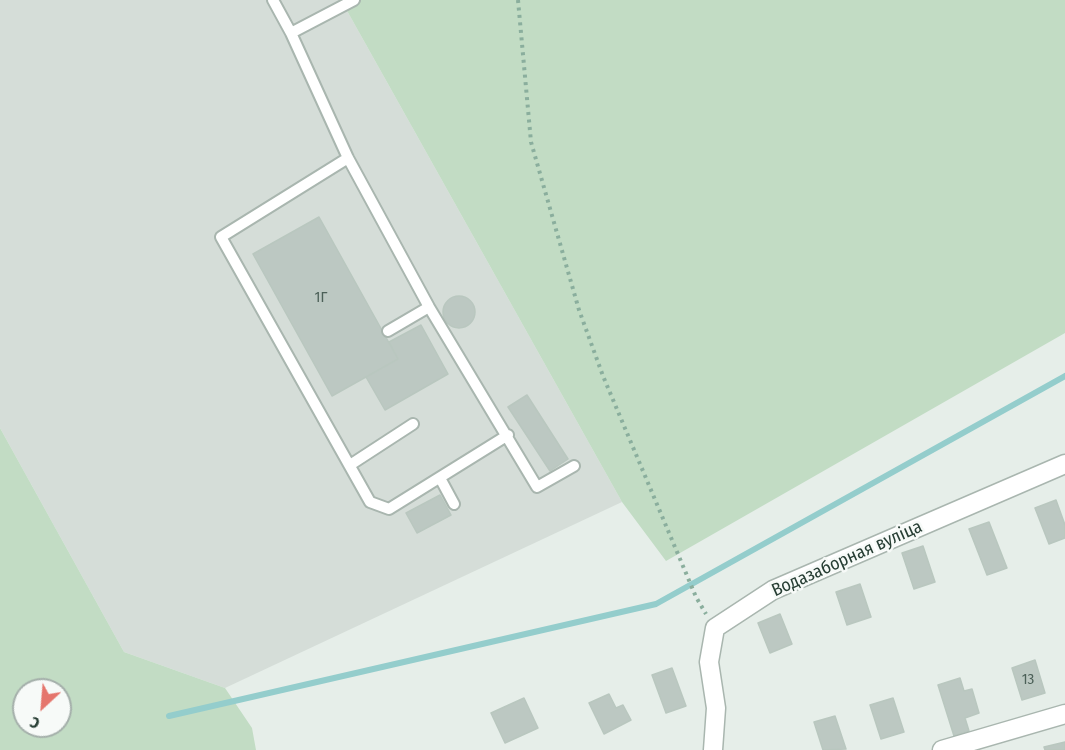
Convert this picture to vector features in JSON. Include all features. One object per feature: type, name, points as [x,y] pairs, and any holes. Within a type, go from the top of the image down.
[{"type":"street","name":"Водазаборная вуліца","points":[[713,750],[716,708],[709,662],[715,628],[773,590],[1065,465]]},
{"type":"street","points":[[942,750],[1065,714]]},
{"type":"lane","points":[[273,0],[291,33],[348,158],[429,307],[508,435],[537,488],[574,466]]},
{"type":"lane","points":[[291,33],[354,0]]},
{"type":"lane","points":[[348,158],[221,237],[370,502],[389,509],[508,435]]},
{"type":"lane","points":[[388,331],[429,307]]},
{"type":"lane","points":[[350,465],[413,424]]},
{"type":"lane","points":[[440,478],[454,504]]},
{"type":"path","points":[[518,0],[531,142],[579,310],[603,376],[696,597]]},
{"type":"shaded area","points":[[0,0],[341,0],[622,502],[225,688],[124,652],[0,428]]},
{"type":"green space","points":[[341,0],[1065,0],[1065,333],[666,561],[622,502]]},
{"type":"green space","points":[[0,428],[124,652],[225,688],[252,728],[256,750],[0,750]]},
{"type":"building","points":[[319,217],[398,359],[332,396],[253,254]]},
{"type":"building","points":[[459,296],[470,301],[475,312],[470,323],[459,328],[448,323],[443,312],[448,301]]},
{"type":"building","points":[[421,325],[448,374],[385,410],[366,377],[398,359],[389,342]]},
{"type":"building","points":[[527,395],[568,459],[550,471],[508,407]]},
{"type":"building","points":[[440,495],[451,515],[417,533],[406,513]]},
{"type":"building","points":[[1056,500],[1065,525],[1065,538],[1049,544],[1035,508]]},
{"type":"building","points":[[989,522],[1007,568],[987,575],[969,529]]},
{"type":"building","points":[[923,546],[935,582],[914,589],[902,553]]},
{"type":"building","points":[[860,584],[871,617],[847,625],[836,592]]},
{"type":"building","points":[[780,614],[792,644],[770,653],[758,623]]},
{"type":"building","points":[[1035,660],[1045,693],[1022,700],[1012,668]]},
{"type":"building","points":[[672,668],[686,706],[666,713],[652,675]]},
{"type":"building","points":[[960,678],[964,691],[972,689],[979,713],[965,718],[969,731],[954,736],[938,685]]},
{"type":"building","points":[[609,694],[616,708],[623,705],[631,720],[604,734],[589,703]]},
{"type":"building","points":[[524,698],[538,728],[505,743],[491,713]]},
{"type":"building","points":[[893,698],[904,732],[881,739],[870,705]]},
{"type":"building","points":[[835,716],[846,749],[823,750],[814,722]]},
{"type":"building","points":[[1065,742],[1065,750],[1045,750],[1044,747]]},
{"type":"waterway","points":[[169,716],[656,604],[1065,376]]}]
